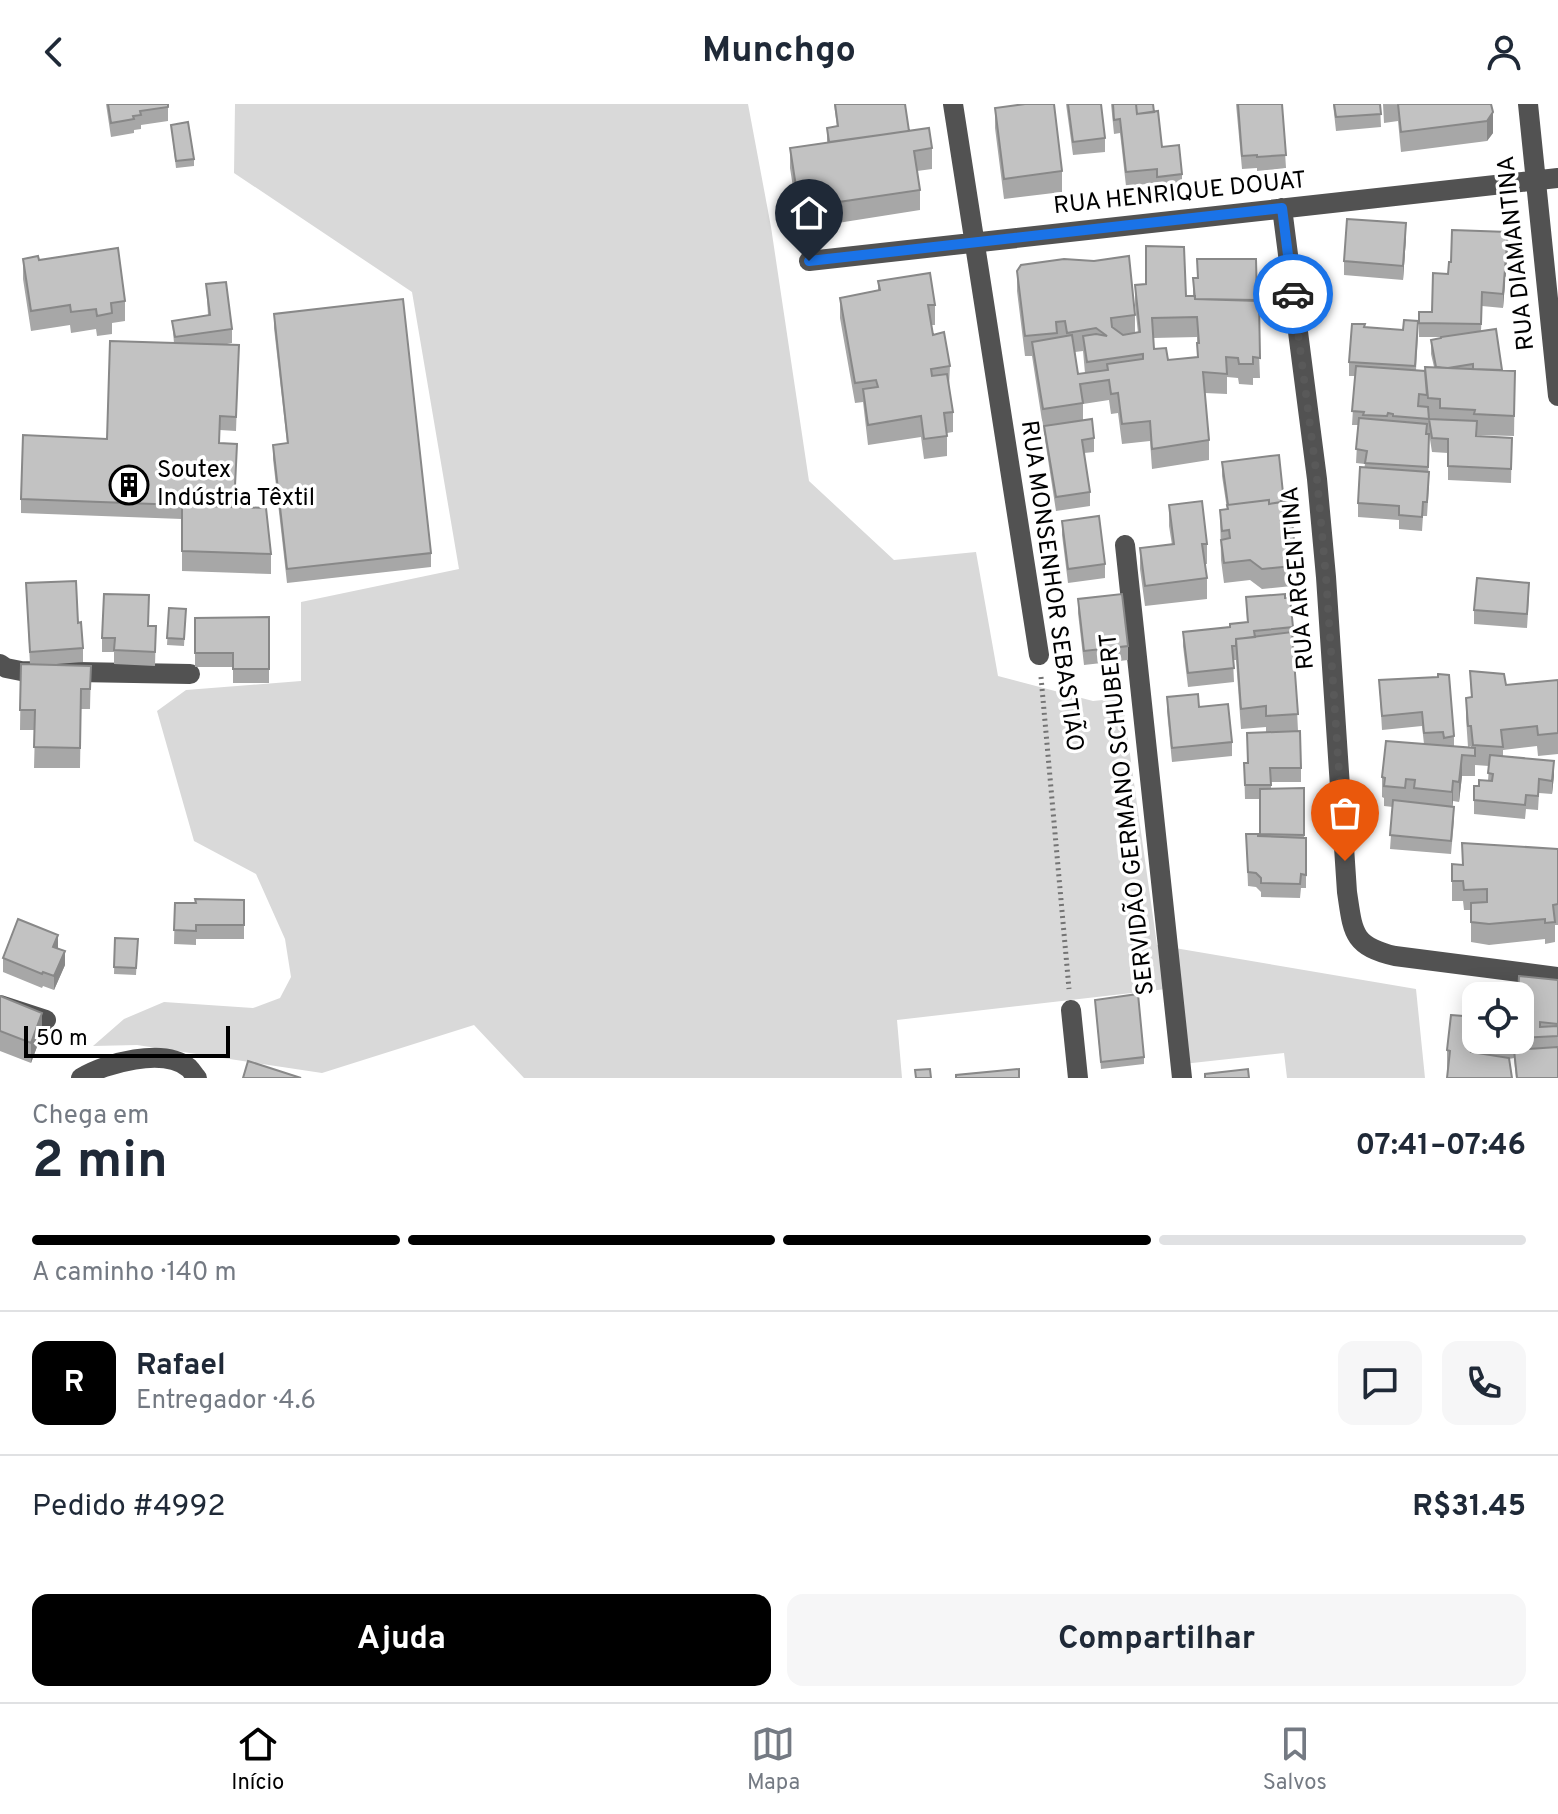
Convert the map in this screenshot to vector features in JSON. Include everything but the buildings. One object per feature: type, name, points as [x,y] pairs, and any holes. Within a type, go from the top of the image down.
[{"type":"street","name":"RUA MONSENHOR SEBASTIÃO","points":[[953,104],[1039,655]]},
{"type":"street","name":"RUA DIAMANTINA","points":[[1528,104],[1558,396]]},
{"type":"street","name":"RUA HENRIQUE DOUAT","points":[[809,261],[1558,178]]},
{"type":"street","name":"RUA ARGENTINA","points":[[1282,208],[1317,479],[1347,892],[1352,923],[1361,943],[1376,952],[1558,977]]},
{"type":"street","name":"SERVIDÃO GERMANO SCHUBERT","points":[[1125,545],[1182,1078]]},
{"type":"street","points":[[0,664],[21,671],[190,674]]},
{"type":"street","points":[[0,1005],[46,1020]]},
{"type":"street","points":[[1071,1010],[1078,1078]]},
{"type":"street","points":[[81,1078],[92,1071],[125,1061],[149,1058],[170,1059],[187,1067],[197,1078]]},
{"type":"path","name":"RUA MONSENHOR SEBASTIÃO","points":[[1039,655],[1071,1010]]},
{"type":"shaded area","points":[[235,104],[748,104],[771,227],[809,481],[894,560],[976,552],[998,676],[1093,701],[1122,698],[1157,945],[1416,989],[1425,1078],[1287,1078],[1284,1053],[1183,1064],[1175,988],[897,1020],[902,1078],[524,1078],[474,1025],[322,1073],[137,1045],[93,1046],[124,1019],[164,1002],[253,1008],[280,998],[291,977],[285,939],[256,874],[194,841],[157,711],[186,690],[301,681],[301,602],[459,569],[412,292],[234,173]]},
{"type":"way so far","points":[[1293,294],[1317,479],[1326,577],[1345,861]]},
{"type":"place","name":"Soutex Indústria Têxtil","points":[[129,485]]},
{"type":"route","points":[[809,261],[1282,208],[1293,294]]}]
